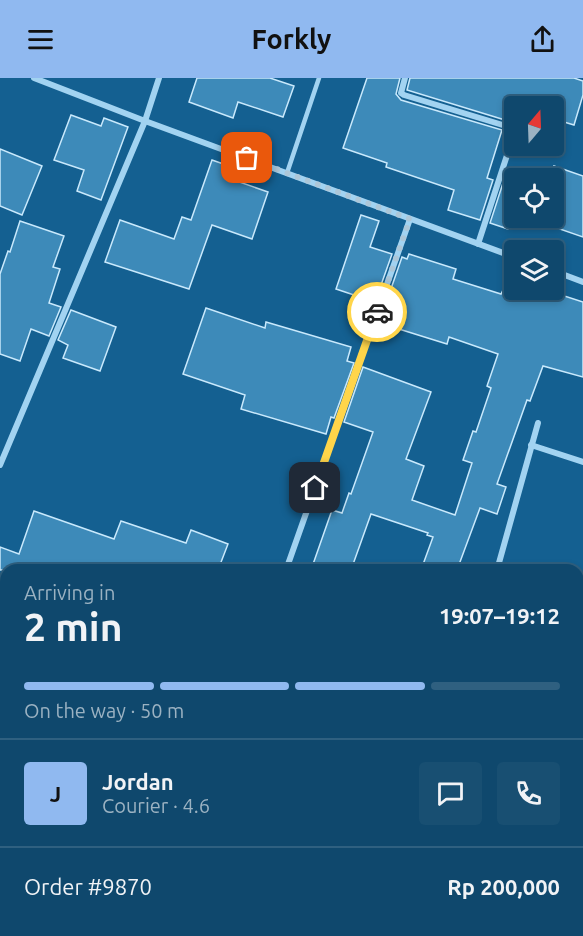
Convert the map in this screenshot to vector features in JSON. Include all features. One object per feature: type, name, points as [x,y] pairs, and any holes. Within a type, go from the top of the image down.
[{"type":"street","points":[[34,78],[504,253]]},
{"type":"street","points":[[0,465],[145,121],[159,78]]},
{"type":"street","points":[[405,78],[401,93],[404,95],[506,126],[513,133],[478,244]]},
{"type":"street","points":[[288,564],[410,219]]},
{"type":"street","points":[[564,275],[583,282]]},
{"type":"street","points":[[498,564],[538,423]]},
{"type":"street","points":[[531,445],[583,462]]},
{"type":"lane","points":[[287,173],[319,78]]},
{"type":"building","points":[[197,78],[270,78],[294,86],[283,117],[238,102],[233,118],[189,102]]},
{"type":"building","points":[[367,78],[400,78],[396,94],[401,100],[502,130],[487,178],[493,180],[480,220],[448,210],[454,190],[386,167],[387,163],[343,148]]},
{"type":"building","points":[[410,78],[574,78],[583,81],[583,95],[574,125],[564,122],[564,96],[504,96],[504,120],[407,90]]},
{"type":"building","points":[[71,115],[101,126],[104,118],[128,127],[101,200],[77,191],[84,170],[54,160]]},
{"type":"building","points":[[0,149],[42,166],[22,215],[0,206]]},
{"type":"building","points":[[212,160],[232,167],[228,178],[268,192],[252,239],[212,225],[189,289],[105,262],[120,220],[174,239],[182,217],[191,220]]},
{"type":"building","points":[[564,169],[583,176],[583,237],[557,228],[564,228]]},
{"type":"building","points":[[503,183],[504,228],[490,223]]},
{"type":"building","points":[[361,215],[379,221],[370,247],[392,254],[375,302],[336,289]]},
{"type":"building","points":[[20,221],[64,236],[53,267],[60,269],[49,303],[61,307],[49,336],[31,329],[20,361],[0,354],[0,274]]},
{"type":"building","points":[[409,254],[456,269],[453,279],[501,294],[504,290],[504,300],[564,300],[564,296],[583,302],[583,377],[543,366],[530,401],[527,400],[497,484],[506,487],[497,514],[480,508],[459,564],[423,564],[433,537],[427,535],[428,533],[371,514],[353,564],[313,564],[332,510],[342,513],[349,493],[351,494],[373,432],[344,422],[363,367],[431,392],[406,459],[424,466],[412,500],[455,515],[472,463],[463,460],[473,431],[476,432],[491,388],[487,386],[498,354],[449,337],[447,344],[386,325],[392,308],[385,306],[402,257],[407,259]]},
{"type":"building","points":[[206,308],[265,328],[266,322],[351,347],[347,361],[354,363],[326,434],[241,409],[245,395],[183,374]]},
{"type":"building","points":[[71,310],[116,327],[100,371],[63,358],[68,345],[58,340]]},
{"type":"building","points":[[34,511],[114,539],[121,521],[186,543],[191,530],[228,544],[220,564],[0,564],[0,547],[19,554]]},
{"type":"way so far","points":[[247,158],[410,219],[377,312]]},
{"type":"route","points":[[315,488],[377,312]]}]
